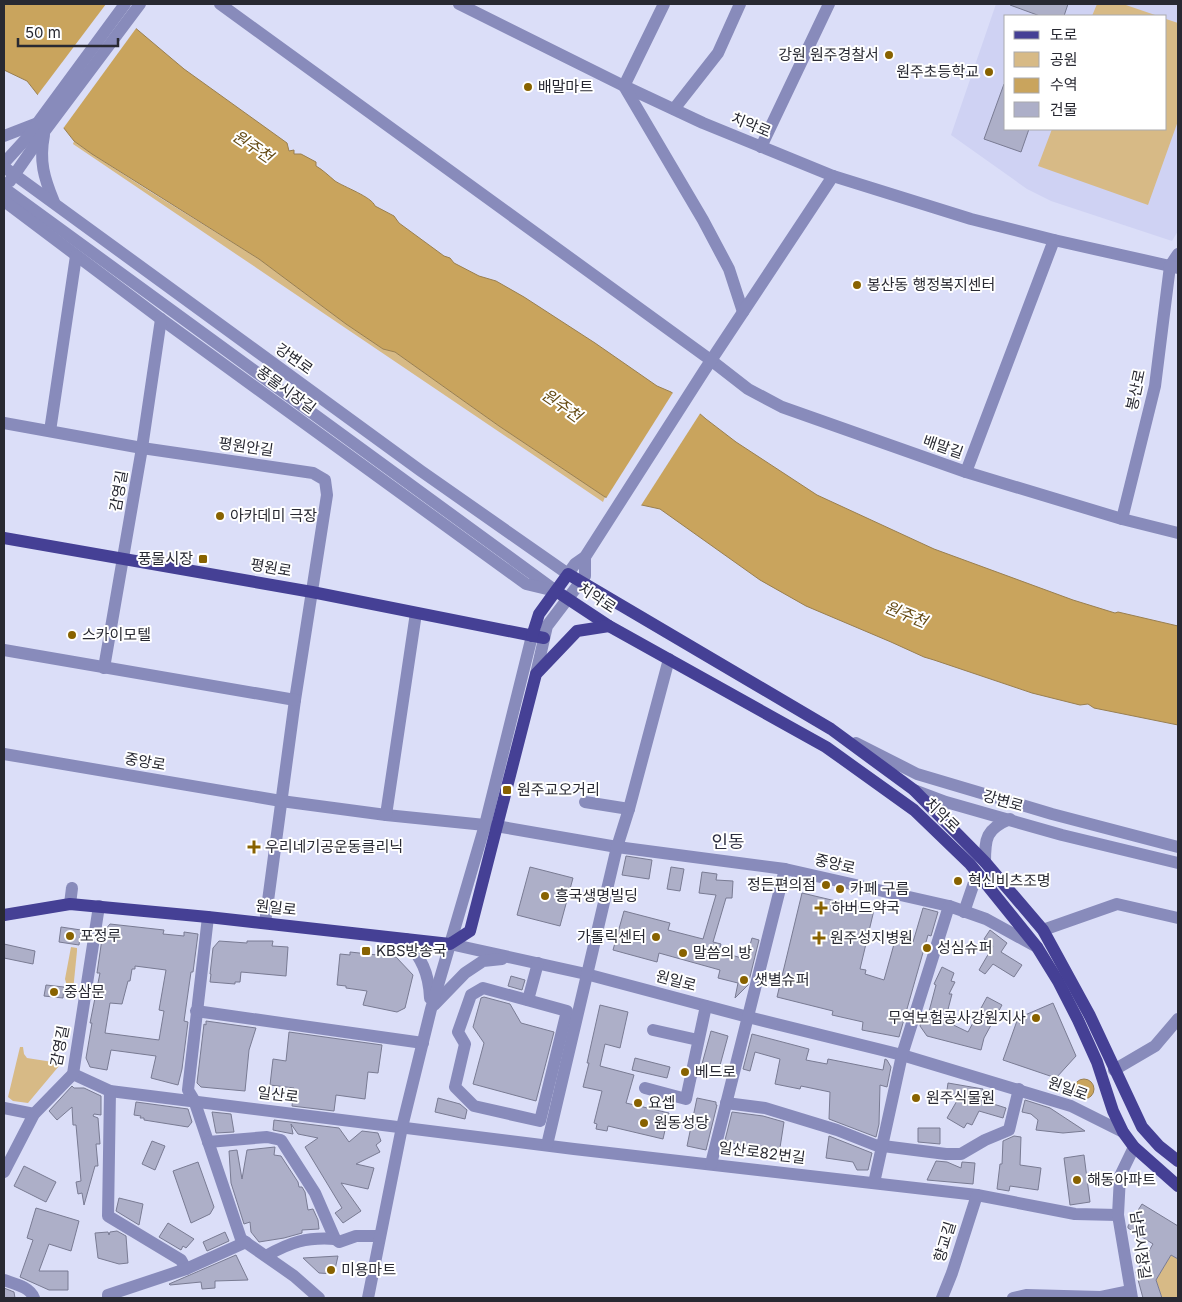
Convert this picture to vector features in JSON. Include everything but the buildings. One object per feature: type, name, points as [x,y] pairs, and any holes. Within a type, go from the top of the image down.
[{"type":"main road","name":"평원로","points":[[4,538],[312,592],[538,637]]},
{"type":"main road","points":[[538,637],[539,614],[568,574]]},
{"type":"main road","name":"치악로","points":[[568,574],[831,729],[914,790],[986,862],[1043,930],[1090,1016],[1142,1127],[1159,1146],[1178,1161]]},
{"type":"main road","name":"치악로","points":[[556,591],[609,626],[826,747],[914,810],[977,874],[1037,947],[1058,981],[1098,1062],[1113,1111],[1123,1132],[1134,1147],[1178,1186]]},
{"type":"main road","points":[[450,944],[470,931],[491,826],[536,674],[577,631],[609,626]]},
{"type":"main road","name":"강변로","points":[[826,747],[914,790]]},
{"type":"main road","name":"원일로","points":[[4,915],[70,904],[208,916],[450,944]]},
{"type":"street","points":[[125,4],[40,128],[23,141],[15,175],[4,192],[556,591]]},
{"type":"street","points":[[4,165],[23,141],[40,128],[140,4]]},
{"type":"street","name":"배말길","points":[[220,4],[708,366],[748,389],[782,407],[966,472],[1122,519],[1178,532]]},
{"type":"street","name":"치악로","points":[[459,4],[674,109],[833,176]]},
{"type":"street","points":[[664,4],[624,86],[703,220],[728,269],[743,312]]},
{"type":"street","points":[[674,109],[718,52],[740,4]]},
{"type":"street","points":[[762,147],[829,4]]},
{"type":"street","points":[[23,141],[43,171],[56,204]]},
{"type":"street","name":"강변로","points":[[4,165],[15,175],[413,465],[568,574]]},
{"type":"street","points":[[568,574],[575,564],[586,557],[743,312],[833,176],[971,218],[1054,240],[1174,267]]},
{"type":"street","name":"풍물시장길","points":[[4,192],[76,256],[526,584],[556,591]]},
{"type":"street","points":[[966,472],[1054,240]]},
{"type":"street","name":"봉산로","points":[[1122,519],[1155,386],[1174,267],[1178,254]]},
{"type":"street","points":[[50,431],[76,256]]},
{"type":"street","name":"감영길","points":[[104,668],[124,559],[161,319]]},
{"type":"street","name":"평원안길","points":[[4,423],[142,448],[312,473],[325,480],[327,495],[312,592]]},
{"type":"street","points":[[491,826],[538,637],[585,576],[586,557]]},
{"type":"street","points":[[265,923],[295,700],[312,592]]},
{"type":"street","points":[[386,815],[416,612]]},
{"type":"street","points":[[536,674],[538,637]]},
{"type":"street","points":[[4,650],[295,700]]},
{"type":"street","points":[[547,1145],[617,847],[669,660]]},
{"type":"street","name":"강변로","points":[[831,729],[916,774],[1052,814],[1178,847]]},
{"type":"street","name":"중앙로","points":[[4,754],[281,801],[491,826],[617,847],[785,869],[949,906],[986,919],[1037,947]]},
{"type":"street","name":"강변로","points":[[914,790],[946,802],[1062,835],[1178,863]]},
{"type":"street","points":[[585,802],[629,809]]},
{"type":"street","points":[[986,862],[985,842],[998,824],[1010,819]]},
{"type":"street","points":[[711,1164],[785,869]]},
{"type":"street","points":[[964,912],[977,874]]},
{"type":"street","points":[[70,904],[72,888]]},
{"type":"street","points":[[1043,930],[1117,904],[1178,918]]},
{"type":"street","name":"감영길","points":[[4,1172],[34,1114],[73,1074],[99,906]]},
{"type":"street","points":[[874,1183],[902,1056],[949,906]]},
{"type":"street","points":[[208,916],[188,1090],[194,1100],[241,1238],[294,1276],[319,1298]]},
{"type":"street","points":[[406,939],[420,958],[429,980],[431,1009]]},
{"type":"street","points":[[368,1298],[402,1127],[431,1009],[450,944]]},
{"type":"street","name":"원일로","points":[[450,944],[586,974],[902,1056],[1019,1089],[1071,1106],[1123,1132]]},
{"type":"street","points":[[431,1009],[465,973],[483,961],[511,957]]},
{"type":"street","points":[[528,1000],[538,963]]},
{"type":"street","points":[[483,988],[528,1000],[567,1011],[540,1121],[474,1106],[455,1087],[466,1044],[458,1032],[471,995],[483,988]]},
{"type":"street","points":[[645,1088],[686,1098],[706,1006]]},
{"type":"street","points":[[196,1011],[424,1043]]},
{"type":"street","points":[[1114,1070],[1155,1046],[1178,1019]]},
{"type":"street","points":[[653,1030],[698,1040]]},
{"type":"street","name":"일산로","points":[[73,1074],[110,1091],[402,1127]]},
{"type":"street","points":[[726,1103],[765,1108],[789,1117],[837,1130],[875,1145],[961,1154],[985,1140],[1009,1130],[1019,1089]]},
{"type":"street","points":[[110,1091],[108,1216],[180,1260],[186,1269]]},
{"type":"street","points":[[4,1108],[34,1114]]},
{"type":"street","name":"일산로82번길","points":[[402,1127],[977,1195],[1075,1214],[1118,1215]]},
{"type":"street","points":[[208,1142],[267,1137],[282,1140],[315,1193],[335,1239]]},
{"type":"street","name":"남부시장길","points":[[1013,1298],[1026,1295],[1101,1297],[1131,1295],[1118,1215],[1120,1176],[1134,1147]]},
{"type":"street","name":"향교길","points":[[942,1298],[977,1195]]},
{"type":"street","points":[[266,1256],[284,1245],[315,1238],[335,1239],[339,1242],[356,1236],[380,1236]]},
{"type":"street","points":[[108,1298],[108,1296],[186,1269],[246,1242]]},
{"type":"street","points":[[4,1280],[29,1290],[34,1298]]},
{"type":"shaded area","name":"원주초등학교","points":[[996,4],[1178,4],[1178,231],[1172,241],[1051,201],[1027,189],[951,135]]},
{"type":"green space","points":[[1097,4],[1123,4],[1155,15],[1092,15]]},
{"type":"green space","points":[[1167,19],[1178,23],[1178,121],[1148,205],[1038,166],[1052,130],[1167,130]]},
{"type":"green space","points":[[74,141],[146,189],[259,259],[346,324],[383,349],[395,352],[499,426],[605,497],[603,502],[73,144]]},
{"type":"green space","points":[[71,947],[77,948],[73,991],[68,990],[65,979]]},
{"type":"green space","points":[[20,1047],[23,1047],[27,1058],[59,1063],[59,1066],[28,1103],[13,1101],[8,1097]]},
{"type":"green space","points":[[1171,1255],[1178,1259],[1178,1298],[1162,1298],[1156,1280]]},
{"type":"water","name":"원주천","points":[[4,4],[107,4],[184,69],[287,143],[289,151],[294,150],[294,154],[301,154],[316,162],[316,166],[335,181],[369,199],[375,206],[394,216],[399,223],[444,256],[450,258],[454,263],[479,276],[496,281],[524,297],[657,386],[671,392],[736,442],[817,495],[934,549],[1073,600],[1115,613],[1118,612],[1178,626],[1178,725],[1032,693],[924,657],[806,606],[760,580],[660,509],[605,497],[499,426],[395,352],[383,349],[346,324],[259,259],[74,141],[27,81],[4,70]]},
{"type":"water","points":[[1084,1079],[1091,1082],[1094,1089],[1091,1096],[1084,1099],[1077,1096],[1074,1089],[1077,1082]]},
{"type":"pier","points":[[106,4],[111,4],[137,27],[62,130],[36,97]]},
{"type":"pier","points":[[674,391],[701,412],[640,507],[605,500]]},
{"type":"place","name":"강원 원주경찰서","points":[[889,55]]},
{"type":"place","name":"원주초등학교","points":[[989,72]]},
{"type":"place","name":"배말마트","points":[[528,87]]},
{"type":"place","name":"봉산동 행정복지센터","points":[[857,285]]},
{"type":"place","name":"아카데미 극장","points":[[220,516]]},
{"type":"place","name":"풍물시장","points":[[203,559]]},
{"type":"place","name":"스카이모텔","points":[[72,635]]},
{"type":"place","name":"원주교오거리","points":[[507,790]]},
{"type":"place","name":"우리네기공운동클리닉","points":[[254,847]]},
{"type":"place","name":"혁신비츠조명","points":[[958,881]]},
{"type":"place","name":"정든편의점","points":[[826,885]]},
{"type":"place","name":"카페 구름","points":[[840,889]]},
{"type":"place","name":"흥국생명빌딩","points":[[545,896]]},
{"type":"place","name":"하버드약국","points":[[821,908]]},
{"type":"place","name":"포정루","points":[[70,936]]},
{"type":"place","name":"가톨릭센터","points":[[656,937]]},
{"type":"place","name":"원주성지병원","points":[[819,938]]},
{"type":"place","name":"성심슈퍼","points":[[927,948]]},
{"type":"place","name":"KBS방송국","points":[[366,951]]},
{"type":"place","name":"말씀의 방","points":[[683,953]]},
{"type":"place","name":"샛별슈퍼","points":[[744,980]]},
{"type":"place","name":"중삼문","points":[[54,992]]},
{"type":"place","name":"무역보험공사강원지사","points":[[1036,1018]]},
{"type":"place","name":"베드로","points":[[685,1072]]},
{"type":"place","name":"원주식물원","points":[[916,1098]]},
{"type":"place","name":"요셉","points":[[638,1103]]},
{"type":"place","name":"원동성당","points":[[644,1123]]},
{"type":"place","name":"해동아파트","points":[[1077,1180]]},
{"type":"place","name":"미용마트","points":[[331,1270]]},
{"type":"district","name":"인동","points":[[728,842]]}]
